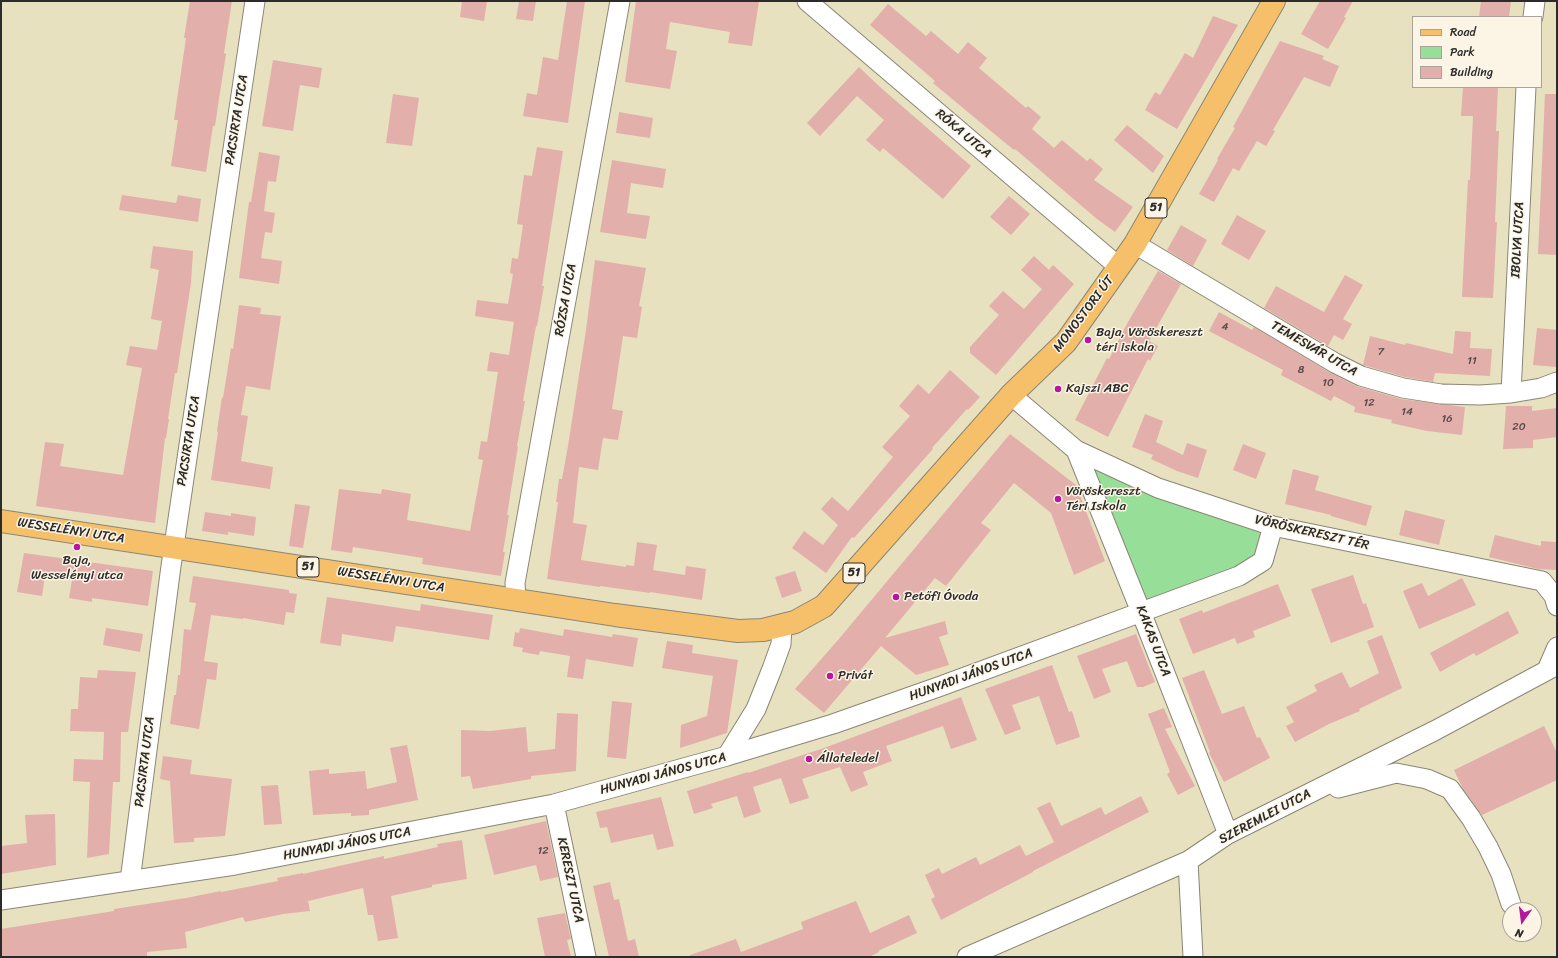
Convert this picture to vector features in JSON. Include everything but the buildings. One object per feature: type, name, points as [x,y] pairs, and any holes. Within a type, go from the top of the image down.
[{"type":"main road","name":"MONOSTORI ÚT","points":[[782,626],[796,622],[824,606],[1012,395],[1066,342],[1136,244],[1274,1]]},
{"type":"main road","name":"WESSELÉNYI UTCA","points":[[1,520],[615,615],[738,631],[764,630],[782,626]]},
{"type":"street","name":"PACSIRTA UTCA","points":[[130,881],[174,547],[255,1]]},
{"type":"street","name":"RÓZSA UTCA","points":[[516,599],[516,582],[620,1]]},
{"type":"street","name":"RÓKA UTCA","points":[[807,1],[1119,267]]},
{"type":"street","points":[[1533,16],[1535,1]]},
{"type":"street","name":"IBOLYA UTCA","points":[[1511,393],[1526,88]]},
{"type":"street","name":"TEMESVÁR UTCA","points":[[1136,244],[1335,363],[1361,376],[1403,388],[1440,394],[1480,395],[1511,393],[1541,388],[1557,382]]},
{"type":"street","name":"VÖRÖSKERESZT TÉR","points":[[1012,395],[1076,450],[1158,488],[1272,526],[1549,582],[1557,606]]},
{"type":"street","name":"KAKAS UTCA","points":[[1076,450],[1228,834]]},
{"type":"street","name":"HUNYADI JÁNOS UTCA","points":[[1,900],[235,865],[554,804],[727,756],[840,722],[1239,576],[1263,561],[1272,526]]},
{"type":"street","points":[[727,756],[756,710],[781,644],[782,626]]},
{"type":"street","points":[[1552,668],[1557,647]]},
{"type":"street","name":"SZEREMLEI UTCA","points":[[967,957],[1188,861],[1228,834],[1436,730],[1552,668]]},
{"type":"street","points":[[1304,797],[1396,773],[1427,779],[1450,789],[1471,818],[1488,847],[1501,874],[1510,902]]},
{"type":"street","name":"KERESZT UTCA","points":[[554,804],[586,957]]},
{"type":"street","points":[[1188,861],[1193,957]]},
{"type":"green space","points":[[1088,462],[1273,526],[1263,561],[1145,601]]},
{"type":"place","name":"Baja, Vöröskereszt téri iskola","points":[[1088,340]]},
{"type":"place","name":"Kajszi ABC","points":[[1058,389]]},
{"type":"place","name":"Vöröskereszt Téri Iskola","points":[[1058,499]]},
{"type":"place","name":"Baja, Wesselényi utca","points":[[77,547]]},
{"type":"place","name":"Petőfi Óvoda","points":[[896,597]]},
{"type":"place","name":"Privát","points":[[830,676]]},
{"type":"place","name":"Állateledel","points":[[809,759]]}]
